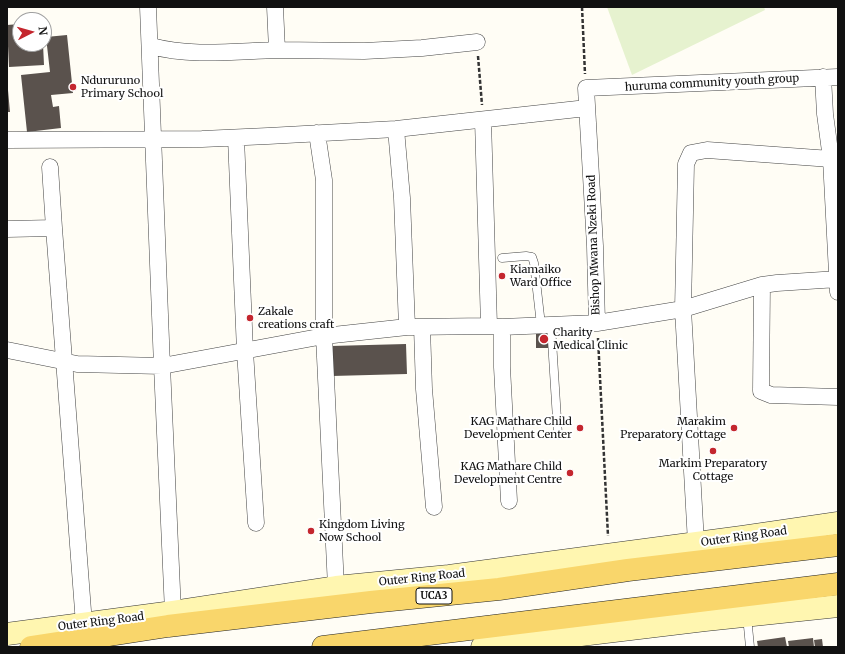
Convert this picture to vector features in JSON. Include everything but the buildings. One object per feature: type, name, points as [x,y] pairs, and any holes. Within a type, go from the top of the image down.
[{"type":"main road","name":"Outer Ring Road","points":[[7,634],[173,612],[336,587],[449,576],[838,523]]},
{"type":"main road","name":"Outer Ring Road","points":[[31,647],[168,626],[498,589],[628,570],[838,545]]},
{"type":"main road","points":[[323,647],[838,584]]},
{"type":"main road","points":[[482,647],[838,606]]},
{"type":"street","points":[[148,7],[151,46],[162,366],[173,612]]},
{"type":"street","points":[[275,7],[277,50]]},
{"type":"street","points":[[151,46],[168,51],[209,52],[277,50],[371,51],[422,48],[477,42]]},
{"type":"street","points":[[7,350],[77,364],[162,366],[324,336],[414,327],[597,323],[683,309],[762,285],[777,283],[838,283],[831,159],[825,114],[831,77]]},
{"type":"street","name":"huruma community youth group","points":[[586,88],[831,77]]},
{"type":"street","name":"Bishop Mwana Nzeki Road","points":[[586,88],[595,246],[597,323]]},
{"type":"street","points":[[7,140],[236,138],[396,129],[587,108]]},
{"type":"street","points":[[483,120],[495,326],[503,390],[509,501]]},
{"type":"street","points":[[396,129],[414,327],[424,389],[434,507]]},
{"type":"street","points":[[317,133],[324,180],[324,336],[336,587]]},
{"type":"street","points":[[236,138],[245,351],[256,523]]},
{"type":"street","points":[[696,543],[683,309],[686,164],[691,153],[707,150],[831,159]]},
{"type":"street","points":[[50,167],[84,624]]},
{"type":"street","points":[[7,229],[54,228]]},
{"type":"street","points":[[762,285],[761,391],[771,395],[838,397]]},
{"type":"lane","points":[[502,258],[526,256],[532,257],[534,263],[546,325],[558,435]]},
{"type":"lane","points":[[746,616],[750,647]]},
{"type":"path","points":[[582,7],[586,88]]},
{"type":"path","points":[[477,42],[483,120]]},
{"type":"path","name":"Bishop Mwana Nzeki Road","points":[[597,323],[609,555]]},
{"type":"green space","points":[[607,7],[764,7],[765,10],[632,75]]},
{"type":"place","name":"Ndururuno Primary School","points":[[73,87]]},
{"type":"place","name":"Kiamaiko Ward Office","points":[[502,276]]},
{"type":"place","name":"Zakale creations craft","points":[[250,318]]},
{"type":"place","name":"Charity Medical Clinic","points":[[544,339]]},
{"type":"place","name":"KAG Mathare Child Development Center","points":[[580,428]]},
{"type":"place","name":"Marakim Preparatory Cottage","points":[[734,428]]},
{"type":"place","name":"Markim Preparatory Cottage","points":[[713,451]]},
{"type":"place","name":"KAG Mathare Child Development Centre","points":[[570,473]]},
{"type":"place","name":"Kingdom Living Now School","points":[[311,531]]}]
